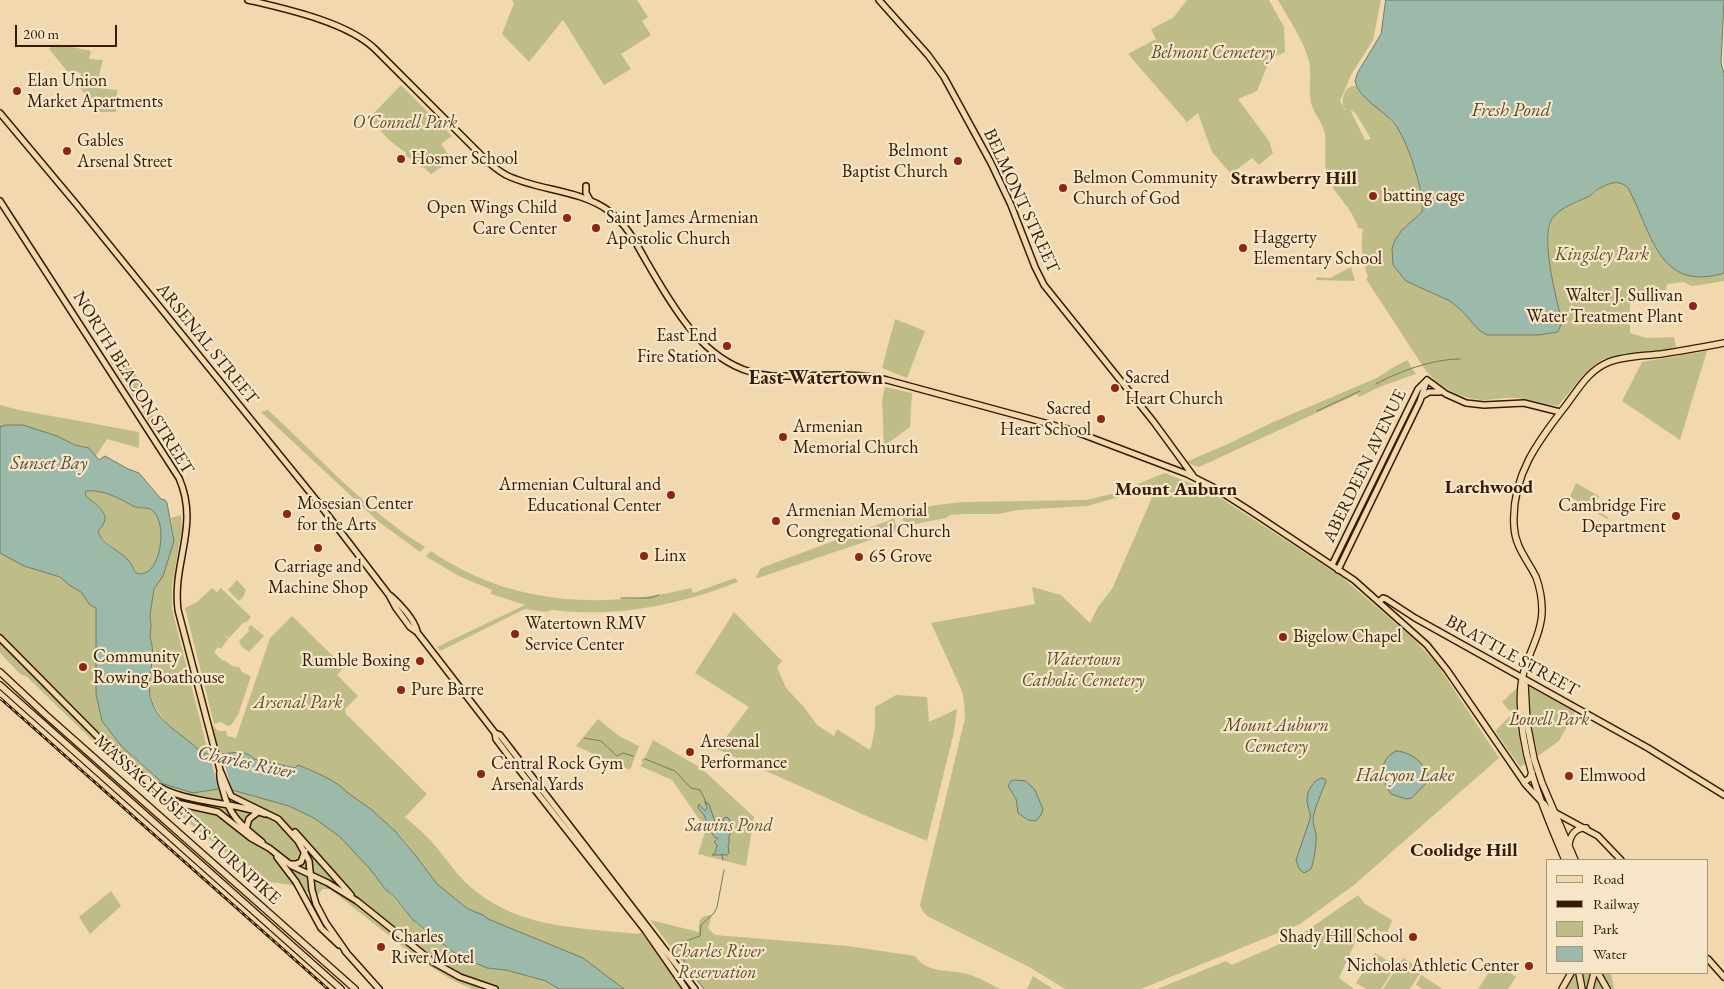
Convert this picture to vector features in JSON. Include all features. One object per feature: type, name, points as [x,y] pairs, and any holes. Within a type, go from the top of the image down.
[{"type":"highway","points":[[1565,859],[1541,801],[1525,746],[1522,724],[1521,688],[1528,657],[1541,624],[1542,604],[1536,579],[1522,555],[1516,540],[1513,524],[1515,501],[1521,478],[1530,456],[1542,435],[1589,375],[1610,362],[1724,343]]},
{"type":"highway","name":"MASSACHUSETTS TURNPIKE","points":[[0,672],[355,989]]},
{"type":"highway","points":[[1523,678],[1527,723],[1533,753],[1540,777],[1575,859]]},
{"type":"highway","name":"MASSACHUSETTS TURNPIKE","points":[[0,685],[341,989]]},
{"type":"highway","points":[[1524,782],[1530,778],[1532,772]]},
{"type":"highway","points":[[1541,801],[1552,816],[1571,859]]},
{"type":"highway","points":[[1570,847],[1570,840],[1573,834],[1580,828],[1586,828]]},
{"type":"highway","points":[[1562,989],[1570,974]]},
{"type":"highway","points":[[1579,974],[1582,989]]},
{"type":"highway","points":[[1590,989],[1594,974]]},
{"type":"highway","points":[[1599,974],[1607,989]]},
{"type":"main road","points":[[248,0],[332,24],[357,34],[376,49],[497,169],[519,180],[590,200],[611,212],[623,224],[672,303],[695,334],[709,350],[729,364],[752,373],[767,376],[852,375],[877,378],[1056,425],[1178,471],[1239,503],[1356,582],[1427,645],[1444,664],[1524,782],[1541,801],[1556,813],[1586,828],[1603,840],[1620,859]]},
{"type":"main road","name":"BELMONT STREET","points":[[879,0],[928,55],[944,77],[1011,205],[1032,262],[1044,285],[1153,421],[1194,478]]},
{"type":"main road","name":"ARSENAL STREET","points":[[0,113],[317,501],[389,595],[410,627],[417,632],[495,733],[500,735],[695,989]]},
{"type":"main road","points":[[586,186],[586,192],[590,200]]},
{"type":"main road","name":"NORTH BEACON STREET","points":[[0,201],[182,485],[188,520],[178,589],[178,610],[214,749],[220,770],[224,776],[226,804],[234,816],[269,848],[294,878],[321,928],[347,953],[379,989]]},
{"type":"main road","points":[[1426,380],[1458,400],[1474,404],[1524,403],[1560,412]]},
{"type":"main road","name":"ABERDEEN AVENUE","points":[[1338,570],[1422,397],[1426,380]]},
{"type":"main road","name":"ABERDEEN AVENUE","points":[[1332,565],[1418,389],[1426,380]]},
{"type":"main road","points":[[1422,397],[1431,392],[1443,392]]},
{"type":"main road","points":[[1178,471],[1179,458]]},
{"type":"main road","name":"BRATTLE STREET","points":[[1379,602],[1383,598],[1386,599],[1415,618],[1648,748],[1724,795]]},
{"type":"main road","points":[[1402,622],[1408,618],[1415,618]]},
{"type":"main road","points":[[0,638],[97,736],[166,797],[184,804],[216,811],[251,838],[269,848],[290,864],[333,886],[357,901],[415,949],[438,965],[472,982],[495,989]]},
{"type":"main road","name":"ARSENAL STREET","points":[[495,733],[496,739],[643,928],[686,989]]},
{"type":"main road","points":[[137,772],[158,787],[176,795],[191,800],[226,804],[259,812],[281,821],[302,838],[357,901]]},
{"type":"main road","name":"NORTH BEACON STREET","points":[[225,792],[234,799],[259,808],[281,821],[305,851],[309,861],[312,890],[316,904],[329,928],[347,953]]},
{"type":"main road","points":[[246,829],[250,818],[259,812]]},
{"type":"main road","points":[[290,864],[301,862],[305,851]]},
{"type":"main road","points":[[1709,960],[1724,977]]},
{"type":"green space","points":[[512,0],[637,0],[648,17],[642,21],[651,35],[621,54],[631,69],[604,85],[563,20],[529,62],[502,34],[514,3]]},
{"type":"green space","name":"Belmont Cemetery","points":[[1187,0],[1269,0],[1284,27],[1285,52],[1270,59],[1257,91],[1238,99],[1269,141],[1273,153],[1259,165],[1252,158],[1231,174],[1212,152],[1198,113],[1187,122],[1128,54],[1156,39],[1151,29],[1173,18]]},
{"type":"green space","name":"Kingsley Park","points":[[1278,0],[1381,0],[1373,40],[1351,75],[1340,101],[1343,108],[1346,90],[1356,86],[1401,132],[1414,166],[1421,195],[1422,212],[1402,230],[1392,248],[1393,265],[1406,281],[1450,301],[1479,330],[1487,335],[1538,335],[1558,332],[1560,330],[1548,252],[1550,224],[1555,215],[1565,208],[1587,198],[1607,185],[1616,182],[1621,183],[1631,192],[1651,238],[1667,262],[1677,270],[1689,275],[1705,277],[1724,273],[1724,281],[1691,286],[1684,282],[1667,284],[1666,290],[1639,291],[1630,301],[1630,333],[1647,338],[1674,337],[1676,347],[1663,351],[1603,359],[1584,374],[1558,406],[1516,398],[1476,399],[1452,392],[1438,383],[1426,371],[1366,279],[1368,277],[1362,253],[1363,229],[1358,228],[1352,214],[1327,176],[1325,166],[1325,134],[1311,103],[1307,53]],"holes":[[[1350,109],[1356,114],[1371,139],[1365,140]]]},
{"type":"green space","points":[[52,45],[59,47],[62,45],[91,51],[89,59],[103,60],[99,75],[104,76],[100,88],[117,90],[116,112],[92,112],[93,104],[72,78],[79,80],[81,73],[74,71],[72,77],[49,49]]},
{"type":"green space","name":"O'Connell Park","points":[[401,85],[452,136],[441,144],[452,160],[431,174],[405,155],[406,153],[389,140],[371,120],[374,113]]},
{"type":"green space","points":[[1351,267],[1355,281],[1316,280],[1317,277],[1330,278]]},
{"type":"green space","points":[[895,319],[925,331],[907,378],[882,368]]},
{"type":"green space","points":[[1707,351],[1680,440],[1622,401],[1642,362]]},
{"type":"green space","points":[[122,354],[141,383],[138,388],[141,397],[139,398],[148,413],[151,411],[155,422],[163,432],[161,436],[158,435],[110,361]]},
{"type":"green space","points":[[1407,360],[1416,374],[1382,386],[1359,397],[1357,394],[1199,467],[1188,463],[1188,461],[1273,422],[1377,378]]},
{"type":"green space","points":[[1422,386],[1421,393],[1383,473],[1380,471]]},
{"type":"green space","points":[[885,387],[912,393],[910,427],[884,446],[882,400]]},
{"type":"green space","points":[[0,405],[139,432],[139,448],[107,439],[96,456],[89,448],[67,442],[57,436],[19,425],[0,427]]},
{"type":"green space","points":[[268,410],[363,500],[404,533],[425,547],[420,552],[379,522],[261,412]]},
{"type":"green space","name":"Mount Auburn Cemetery","points":[[1165,473],[1216,495],[1342,577],[1415,640],[1437,664],[1499,758],[1354,885],[1300,924],[1141,989],[1065,989],[1031,968],[927,916],[920,905],[965,718],[962,691],[931,623],[1035,604],[1032,587],[1061,595],[1090,623],[1098,607],[1112,589],[1151,500],[1153,489],[1151,486],[1087,506],[1018,510],[997,514],[950,515],[946,518],[905,526],[901,513],[936,505],[963,502],[1086,500],[1125,491]]},
{"type":"green space","points":[[1376,481],[1378,483],[1341,559],[1338,557]]},
{"type":"green space","points":[[1576,483],[1599,496],[1592,508],[1608,517],[1607,519],[1570,497]]},
{"type":"green space","points":[[86,491],[104,493],[136,507],[149,509],[154,512],[158,519],[161,540],[156,561],[151,569],[144,573],[136,573],[133,567],[99,535],[98,531],[103,525],[105,516],[100,507],[86,496]]},
{"type":"green space","points":[[181,515],[182,529],[172,586],[172,609],[209,755],[198,750],[167,724],[153,704],[150,692],[149,677],[151,672],[152,642],[150,637],[150,615],[154,589],[163,576],[174,541],[171,518]]},
{"type":"green space","points":[[894,517],[897,531],[758,578],[756,577],[761,568]]},
{"type":"green space","points":[[431,551],[461,569],[488,581],[516,590],[574,600],[633,598],[691,588],[693,593],[735,578],[738,582],[670,603],[624,611],[576,612],[552,610],[547,612],[525,609],[440,651],[437,647],[525,605],[491,594],[492,590],[459,576],[427,557]]},
{"type":"green space","points":[[0,553],[24,566],[60,577],[81,592],[90,605],[96,608],[96,694],[102,721],[132,757],[164,784],[198,793],[225,788],[289,806],[314,818],[340,836],[417,924],[453,952],[487,968],[506,970],[546,981],[559,989],[473,989],[454,981],[420,960],[330,889],[323,889],[317,896],[291,885],[269,882],[248,871],[117,764],[0,653]]},
{"type":"green space","points":[[237,580],[246,590],[239,601],[228,590]]},
{"type":"green space","points":[[212,588],[217,592],[221,588],[251,617],[229,638],[224,635],[228,639],[221,649],[218,647],[214,652],[223,661],[232,666],[239,667],[242,672],[251,676],[238,715],[231,725],[228,726],[221,722],[214,724],[185,608],[197,602]]},
{"type":"green space","points":[[734,612],[782,661],[777,667],[786,688],[804,707],[817,725],[834,736],[837,729],[868,749],[871,748],[875,727],[875,707],[896,695],[927,697],[929,722],[957,709],[954,732],[927,841],[717,749],[749,707],[695,673]]},
{"type":"green space","name":"Arsenal Park","points":[[292,616],[344,667],[337,675],[358,696],[345,709],[346,714],[427,794],[405,817],[430,840],[465,882],[484,897],[504,909],[546,923],[638,934],[641,932],[683,989],[624,989],[583,958],[471,911],[437,884],[403,839],[372,810],[318,773],[298,765],[295,768],[254,759],[248,754],[238,751],[222,755],[217,748],[213,725],[218,731],[226,731],[227,736],[236,738],[270,638]]},
{"type":"green space","points":[[251,625],[264,636],[249,652],[242,647],[239,641],[249,631],[248,628]]},
{"type":"green space","name":"Lowell Park","points":[[1519,686],[1519,735],[1525,764],[1520,767],[1495,731],[1512,714],[1502,702]]},
{"type":"green space","name":"Lowell Park","points":[[1530,687],[1575,712],[1559,741],[1538,756],[1531,722],[1528,689]]},
{"type":"green space","points":[[598,719],[619,736],[639,746],[630,770],[576,746]]},
{"type":"green space","name":"Sawins Pond","points":[[653,740],[701,768],[754,817],[746,866],[698,854],[706,829],[672,780],[640,766],[643,762],[641,760],[645,757]]},
{"type":"green space","points":[[111,891],[121,906],[90,934],[79,917]]},
{"type":"green space","points":[[1358,895],[1365,904],[1392,920],[1387,934],[1370,927],[1358,936],[1339,978],[1354,989],[1157,989],[1226,961],[1232,965],[1302,934]]},
{"type":"green space","name":"Charles River Reservation","points":[[712,915],[708,928],[715,935],[848,946],[915,956],[926,966],[967,974],[1000,989],[703,989],[650,920],[699,932],[700,920]]},
{"type":"green space","points":[[1375,953],[1396,966],[1381,989],[1366,989],[1356,983]]},
{"type":"green space","points":[[1403,958],[1422,970],[1410,989],[1383,989]]},
{"type":"green space","points":[[1495,963],[1516,977],[1508,989],[1478,989]]},
{"type":"green space","points":[[1567,974],[1611,974],[1614,989],[1558,989]]},
{"type":"green space","points":[[1421,975],[1442,989],[1422,989],[1416,985]]},
{"type":"green space","points":[[1033,976],[1053,989],[1027,989]]},
{"type":"water","name":"Fresh Pond","points":[[1386,0],[1724,0],[1721,63],[1724,74],[1724,273],[1702,277],[1685,274],[1671,266],[1660,255],[1628,188],[1620,183],[1612,183],[1562,210],[1554,216],[1550,225],[1548,251],[1562,322],[1558,332],[1538,335],[1487,335],[1479,330],[1450,301],[1406,281],[1393,265],[1392,249],[1395,240],[1402,230],[1422,212],[1418,180],[1404,141],[1394,123],[1361,93],[1355,81],[1358,72],[1381,34]]},
{"type":"water","points":[[23,425],[57,436],[75,445],[89,448],[99,460],[105,456],[139,473],[161,499],[167,503],[174,541],[163,576],[154,589],[150,615],[152,654],[149,688],[153,705],[160,717],[200,751],[207,754],[238,752],[249,755],[254,759],[295,768],[298,765],[338,784],[372,810],[396,832],[437,884],[468,909],[583,958],[624,989],[559,989],[546,981],[506,970],[487,968],[471,961],[453,952],[413,920],[340,837],[314,818],[289,806],[225,788],[193,793],[164,784],[122,747],[102,721],[96,694],[96,608],[90,605],[81,592],[60,577],[24,566],[0,553],[0,427]],"holes":[[[86,491],[110,495],[136,507],[149,509],[154,512],[158,519],[161,540],[156,561],[151,569],[144,573],[136,573],[127,559],[103,540],[98,531],[103,525],[105,516],[99,507],[86,496]]]},
{"type":"water","name":"Halcyon Lake","points":[[1396,751],[1413,756],[1422,764],[1427,774],[1429,780],[1412,798],[1406,799],[1391,794],[1385,782],[1383,765],[1390,755]]},
{"type":"water","points":[[1322,778],[1326,782],[1313,819],[1316,834],[1314,857],[1311,869],[1304,873],[1299,869],[1296,860],[1310,819],[1307,797],[1313,783]]},
{"type":"water","points":[[1011,781],[1026,781],[1035,790],[1043,809],[1036,821],[1028,820],[1018,813],[1016,799],[1008,786]]},
{"type":"water","name":"Sawins Pond","points":[[705,802],[709,804],[716,825],[720,818],[723,821],[727,817],[730,820],[729,853],[727,855],[712,855],[715,853],[717,845],[714,842],[718,838],[714,837],[710,830],[713,827],[712,825],[707,823],[704,815],[698,808],[699,804],[705,811],[707,808]]},
{"type":"pier","points":[[209,752],[221,752],[232,790],[219,791]]},
{"type":"waterway","points":[[1376,384],[1417,367],[1439,361],[1460,359]]},
{"type":"waterway","points":[[1317,411],[1360,391]]},
{"type":"waterway","points":[[621,598],[649,598],[659,595]]},
{"type":"waterway","points":[[584,738],[601,741],[617,756],[623,753],[633,756]]},
{"type":"waterway","points":[[645,759],[675,771],[691,788],[700,790],[707,804]]},
{"type":"waterway","points":[[722,854],[723,860]]},
{"type":"waterway","points":[[686,941],[700,936],[701,925],[714,913],[717,907],[724,870]]},
{"type":"waterway","points":[[683,946],[683,958],[692,974],[704,989]]},
{"type":"railway","points":[[0,698],[328,989]]},
{"type":"place","name":"Elan Union Market Apartments","points":[[17,91]]},
{"type":"place","name":"Gables Arsenal Street","points":[[67,151]]},
{"type":"place","name":"Hosmer School","points":[[401,159]]},
{"type":"place","name":"Belmont Baptist Church","points":[[958,161]]},
{"type":"place","name":"Belmon Community Church of God","points":[[1063,188]]},
{"type":"place","name":"batting cage","points":[[1373,196]]},
{"type":"place","name":"Open Wings Child Care Center","points":[[567,218]]},
{"type":"place","name":"Saint James Armenian Apostolic Church","points":[[596,228]]},
{"type":"place","name":"Haggerty Elementary School","points":[[1243,248]]},
{"type":"place","name":"Walter J. Sullivan Water Treatment Plant","points":[[1693,306]]},
{"type":"place","name":"East End Fire Station","points":[[727,346]]},
{"type":"place","name":"Sacred Heart Church","points":[[1115,388]]},
{"type":"place","name":"Sacred Heart School","points":[[1101,419]]},
{"type":"place","name":"Armenian Memorial Church","points":[[783,437]]},
{"type":"place","name":"Armenian Cultural and Educational Center","points":[[671,495]]},
{"type":"place","name":"Mosesian Center for the Arts","points":[[287,514]]},
{"type":"place","name":"Cambridge Fire Department","points":[[1676,516]]},
{"type":"place","name":"Armenian Memorial Congregational Church","points":[[776,521]]},
{"type":"place","name":"Carriage and Machine Shop","points":[[318,548]]},
{"type":"place","name":"Linx","points":[[644,556]]},
{"type":"place","name":"65 Grove","points":[[859,557]]},
{"type":"place","name":"Watertown RMV Service Center","points":[[515,634]]},
{"type":"place","name":"Bigelow Chapel","points":[[1283,637]]},
{"type":"place","name":"Rumble Boxing","points":[[420,661]]},
{"type":"place","name":"Community Rowing Boathouse","points":[[83,667]]},
{"type":"place","name":"Pure Barre","points":[[401,690]]},
{"type":"place","name":"Aresenal Performance","points":[[690,752]]},
{"type":"place","name":"Central Rock Gym Arsenal Yards","points":[[481,774]]},
{"type":"place","name":"Elmwood","points":[[1569,776]]},
{"type":"place","name":"Shady Hill School","points":[[1413,937]]},
{"type":"place","name":"Charles River Motel","points":[[381,947]]},
{"type":"place","name":"Nicholas Athletic Center","points":[[1529,966]]},
{"type":"district","name":"Strawberry Hill","points":[[1294,179]]},
{"type":"district","name":"East Watertown","points":[[816,379]]},
{"type":"district","name":"Larchwood","points":[[1489,488]]},
{"type":"district","name":"Mount Auburn","points":[[1176,490]]},
{"type":"district","name":"Coolidge Hill","points":[[1464,851]]},
{"type":"water label","name":"Sunset Bay","points":[[49,464]]},
{"type":"water label","name":"Charles River","points":[[246,763]]},
{"type":"park label","name":"Watertown Catholic Cemetery","points":[[1083,670]]}]
